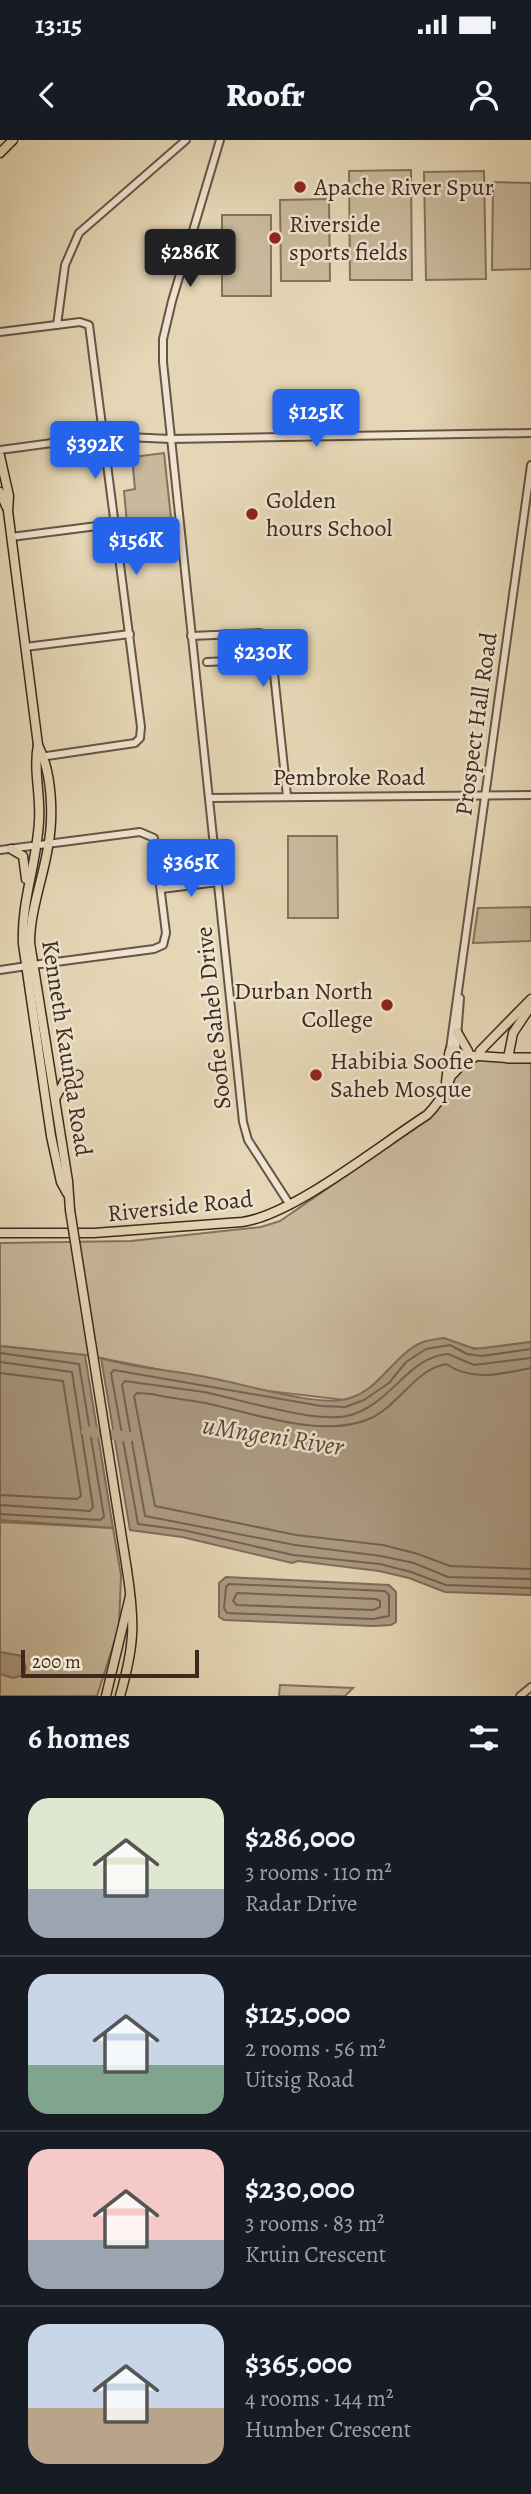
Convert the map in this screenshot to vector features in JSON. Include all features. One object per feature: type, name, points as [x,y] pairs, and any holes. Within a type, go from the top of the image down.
[{"type":"highway","points":[[508,1055],[531,1053]]},
{"type":"highway","points":[[508,1055],[531,1058]]},
{"type":"main road","points":[[0,153],[13,140]]},
{"type":"main road","name":"Kenneth Kaunda Road","points":[[0,456],[9,496],[8,511],[24,648],[41,757],[49,844],[30,929],[30,966],[51,1136],[61,1182],[67,1193]]},
{"type":"main road","name":"Kenneth Kaunda Road","points":[[0,492],[8,511]]},
{"type":"main road","name":"Kenneth Kaunda Road","points":[[45,801],[27,889],[22,929],[55,1099],[68,1181],[67,1193],[134,1604],[132,1642],[120,1696]]},
{"type":"main road","points":[[11,849],[24,859],[27,889]]},
{"type":"main road","points":[[453,1074],[463,1063],[480,1053],[531,999]]},
{"type":"main road","points":[[453,1052],[508,1055],[513,1033],[531,1006]]},
{"type":"main road","points":[[457,1032],[468,1051]]},
{"type":"main road","points":[[453,1052],[480,1053]]},
{"type":"main road","name":"Riverside Road","points":[[445,1087],[453,1074],[453,1052]]},
{"type":"main road","name":"Riverside Road","points":[[0,1233],[94,1233],[242,1222],[265,1217],[290,1205],[426,1115],[439,1102],[453,1052]]},
{"type":"main road","points":[[55,1099],[64,1082],[78,1075]]},
{"type":"main road","name":"Kenneth Kaunda Road","points":[[106,1696],[131,1593]]},
{"type":"street","points":[[57,325],[65,265],[79,233],[186,140]]},
{"type":"street","name":"Soofie Saheb Drive","points":[[220,140],[163,339],[191,636],[243,1122],[248,1140],[290,1205]]},
{"type":"street","points":[[0,332],[82,322],[89,325],[141,727],[139,741],[41,757]]},
{"type":"street","points":[[0,450],[103,436],[171,439],[531,433]]},
{"type":"street","name":"Prospect Hall Road","points":[[453,1052],[459,989],[531,465]]},
{"type":"street","points":[[11,537],[113,524]]},
{"type":"street","points":[[191,636],[264,633],[271,639],[287,796]]},
{"type":"street","points":[[24,648],[130,634]]},
{"type":"street","points":[[208,662],[273,659]]},
{"type":"street","name":"Pembroke Road","points":[[210,798],[531,794]]},
{"type":"street","points":[[0,850],[148,834],[155,842],[166,933],[160,948],[0,970]]},
{"type":"street","points":[[161,889],[218,882]]},
{"type":"street","name":"Prospect Hall Road","points":[[453,1052],[459,989]]},
{"type":"street","points":[[520,1696],[531,1687]]},
{"type":"shaded area","points":[[411,170],[412,280],[350,280],[349,171]]},
{"type":"shaded area","points":[[484,171],[486,279],[426,280],[424,172]]},
{"type":"shaded area","points":[[493,182],[531,183],[531,269],[492,270]]},
{"type":"shaded area","points":[[329,199],[330,281],[281,281],[280,200]]},
{"type":"shaded area","points":[[222,215],[271,215],[271,296],[222,296]]},
{"type":"shaded area","points":[[164,453],[171,518],[127,524],[124,491],[135,489],[132,457]]},
{"type":"shaded area","points":[[288,836],[337,836],[338,918],[288,918]]},
{"type":"shaded area","points":[[531,907],[531,941],[473,943],[478,908]]},
{"type":"shaded area","points":[[477,1059],[531,1061],[531,1342],[482,1349],[423,1342],[402,1357],[385,1377],[361,1394],[345,1400],[268,1391],[85,1355],[0,1346],[0,1243],[131,1241],[261,1227],[280,1221],[428,1119],[463,1066]]},
{"type":"shaded area","points":[[0,1522],[113,1528],[121,1575],[119,1627],[97,1696],[0,1696]]},
{"type":"shaded area","points":[[280,1685],[353,1688],[345,1696],[279,1696]]},
{"type":"water","points":[[444,1338],[475,1349],[531,1342],[531,1595],[445,1592],[409,1578],[379,1571],[298,1561],[292,1563],[182,1537],[130,1530],[101,1358],[280,1394],[334,1401],[359,1395],[378,1381],[412,1348],[423,1342]]},
{"type":"water","points":[[0,1346],[85,1355],[113,1528],[0,1520]]},
{"type":"water","points":[[226,1577],[389,1585],[396,1592],[396,1622],[373,1626],[224,1620],[219,1617],[219,1583]]},
{"type":"water","points":[[0,1652],[22,1656],[26,1668],[24,1675],[13,1678],[0,1674]]},
{"type":"waterway","name":"uMngeni River","points":[[86,1431],[129,1437]]},
{"type":"place","name":"Apache River Spur","points":[[300,187]]},
{"type":"place","name":"Riverside sports fields","points":[[275,238]]},
{"type":"place","name":"Golden hours School","points":[[252,514]]},
{"type":"place","name":"Durban North College","points":[[387,1005]]},
{"type":"place","name":"Habibia Soofie Saheb Mosque","points":[[316,1075]]}]
